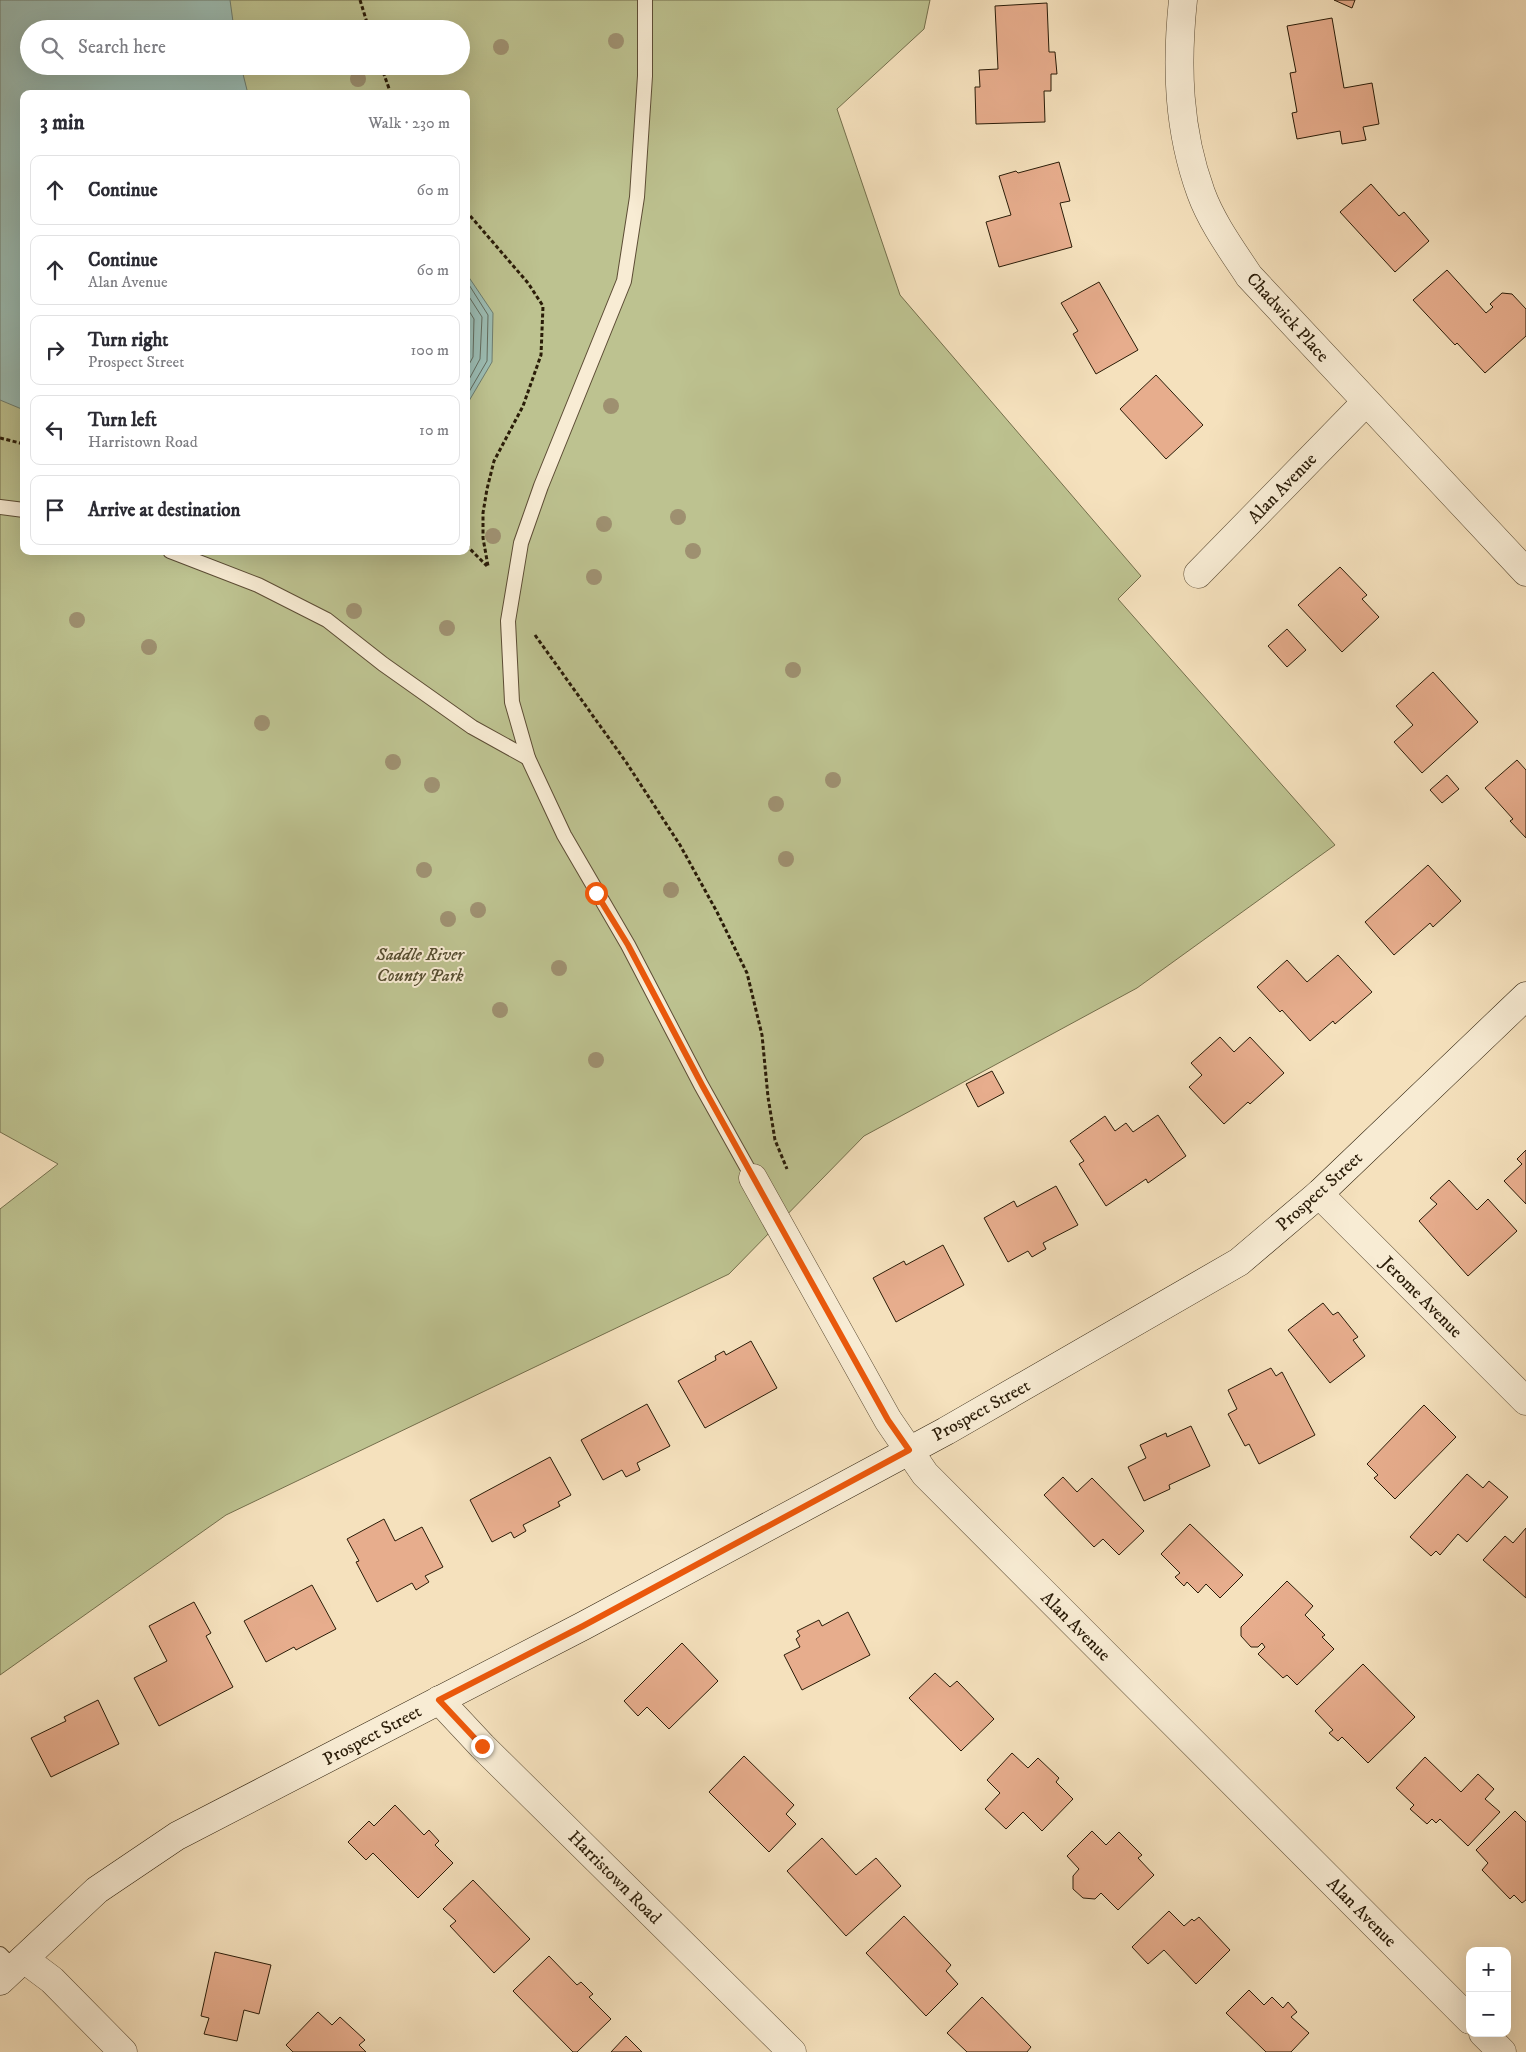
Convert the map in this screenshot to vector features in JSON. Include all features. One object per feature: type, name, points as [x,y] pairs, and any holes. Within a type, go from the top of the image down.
[{"type":"street","name":"Chadwick Place","points":[[1183,0],[1178,44],[1180,104],[1187,147],[1201,194],[1224,239],[1250,276],[1526,572]]},
{"type":"street","name":"Alan Avenue","points":[[1198,574],[1366,402]]},
{"type":"street","name":"Prospect Street","points":[[9,1966],[97,1890],[177,1836],[591,1621],[955,1426],[1239,1262],[1319,1194],[1526,996]]},
{"type":"street","name":"Alan Avenue","points":[[753,1178],[888,1420],[932,1481],[1466,2016]]},
{"type":"street","name":"Jerome Avenue","points":[[1319,1194],[1526,1401]]},
{"type":"street","name":"Harristown Road","points":[[439,1700],[489,1753],[792,2052]]},
{"type":"street","points":[[9,1966],[52,1980],[123,2052]]},
{"type":"street","points":[[1487,2037],[1502,2052]]},
{"type":"lane","points":[[645,0],[645,76],[637,197],[624,281],[541,486],[521,543],[508,621],[512,702],[528,758],[564,834],[628,945],[697,1077],[753,1178]]},
{"type":"lane","points":[[0,507],[20,510]]},
{"type":"lane","points":[[181,555],[258,584],[327,620],[383,664],[472,727],[528,758]]},
{"type":"path","points":[[360,0],[366,20]]},
{"type":"path","points":[[384,75],[390,90]]},
{"type":"path","points":[[470,216],[528,283],[543,306],[541,355],[523,406],[494,461],[487,489],[483,514],[488,566],[470,549]]},
{"type":"path","points":[[0,438],[20,443]]},
{"type":"path","points":[[550,656],[626,762],[680,844],[747,973],[762,1035],[768,1097],[775,1140],[788,1170]]},
{"type":"green space","name":"Saddle River County Park","points":[[0,0],[930,0],[924,29],[837,109],[900,295],[1141,576],[1118,599],[1335,845],[1137,988],[864,1136],[729,1274],[226,1515],[0,1675],[0,1209],[58,1164],[0,1132]]},
{"type":"water","points":[[0,0],[230,0],[233,20],[20,20],[20,75],[243,75],[247,90],[20,90],[20,408],[0,400]]},
{"type":"water","points":[[470,279],[493,313],[492,362],[470,399]]},
{"type":"building","points":[[1334,0],[1355,0],[1352,8]]},
{"type":"building","points":[[1047,3],[1049,52],[1055,52],[1057,74],[1051,74],[1051,91],[1044,91],[1045,122],[976,124],[975,87],[980,87],[979,70],[998,69],[995,6]]},
{"type":"building","points":[[1332,18],[1344,88],[1372,83],[1379,124],[1363,127],[1366,140],[1342,144],[1340,131],[1297,139],[1292,113],[1297,112],[1290,73],[1296,72],[1287,26]]},
{"type":"building","points":[[1059,162],[1070,201],[1060,203],[1072,247],[999,267],[986,222],[1011,215],[999,176]]},
{"type":"building","points":[[1371,184],[1399,216],[1404,212],[1429,241],[1395,272],[1340,212]]},
{"type":"building","points":[[1447,270],[1486,313],[1493,307],[1490,304],[1502,293],[1512,294],[1526,309],[1526,336],[1485,373],[1457,343],[1455,345],[1413,300]]},
{"type":"building","points":[[1099,282],[1138,350],[1096,374],[1073,334],[1078,331],[1061,303]]},
{"type":"building","points":[[1156,375],[1203,425],[1166,459],[1120,409]]},
{"type":"building","points":[[1340,567],[1367,595],[1362,599],[1379,617],[1342,652],[1298,605]]},
{"type":"building","points":[[1287,629],[1306,650],[1287,667],[1268,646]]},
{"type":"building","points":[[1433,672],[1478,722],[1422,773],[1394,742],[1413,725],[1396,706]]},
{"type":"building","points":[[1517,760],[1526,770],[1526,838],[1510,821],[1513,819],[1485,788]]},
{"type":"building","points":[[1447,775],[1459,789],[1442,803],[1430,790]]},
{"type":"building","points":[[1428,865],[1461,901],[1433,927],[1430,923],[1394,955],[1365,922]]},
{"type":"building","points":[[1338,955],[1372,992],[1335,1024],[1333,1021],[1310,1041],[1282,1010],[1280,1012],[1257,987],[1287,960],[1307,982]]},
{"type":"building","points":[[1220,1037],[1234,1052],[1250,1037],[1284,1073],[1250,1104],[1248,1102],[1224,1124],[1189,1087],[1202,1075],[1191,1063]]},
{"type":"building","points":[[992,1071],[1004,1093],[978,1107],[966,1084]]},
{"type":"building","points":[[1158,1115],[1186,1156],[1148,1183],[1146,1179],[1106,1206],[1079,1164],[1084,1161],[1070,1141],[1105,1116],[1115,1131],[1126,1123],[1133,1132]]},
{"type":"building","points":[[1526,1150],[1526,1204],[1504,1181],[1522,1164],[1517,1159]]},
{"type":"building","points":[[1449,1180],[1477,1210],[1488,1199],[1517,1231],[1468,1276],[1419,1221],[1437,1204],[1430,1198]]},
{"type":"building","points":[[1056,1186],[1078,1225],[1043,1243],[1046,1249],[1032,1257],[1028,1251],[1008,1262],[984,1218],[1014,1201],[1017,1207]]},
{"type":"building","points":[[943,1245],[964,1285],[896,1322],[873,1278],[904,1261],[906,1265]]},
{"type":"building","points":[[1323,1303],[1333,1315],[1338,1312],[1358,1337],[1353,1340],[1365,1356],[1330,1383],[1288,1330]]},
{"type":"building","points":[[751,1341],[777,1388],[705,1428],[678,1381],[716,1360],[715,1356],[724,1351],[726,1355]]},
{"type":"building","points":[[1271,1368],[1276,1376],[1282,1372],[1315,1435],[1259,1464],[1249,1444],[1245,1446],[1228,1414],[1237,1409],[1228,1390]]},
{"type":"building","points":[[647,1404],[670,1446],[637,1463],[640,1470],[626,1477],[622,1470],[603,1480],[581,1440]]},
{"type":"building","points":[[1424,1405],[1456,1437],[1395,1499],[1374,1478],[1378,1475],[1367,1464]]},
{"type":"building","points":[[1191,1426],[1210,1466],[1169,1485],[1170,1489],[1144,1501],[1128,1467],[1146,1458],[1140,1445],[1166,1433],[1167,1437]]},
{"type":"building","points":[[550,1457],[571,1495],[558,1502],[560,1506],[523,1525],[526,1531],[514,1538],[511,1532],[492,1542],[470,1500]]},
{"type":"building","points":[[1467,1474],[1483,1488],[1489,1481],[1508,1497],[1467,1542],[1458,1534],[1440,1555],[1436,1551],[1431,1556],[1410,1537]]},
{"type":"building","points":[[1063,1477],[1077,1492],[1092,1478],[1144,1531],[1119,1555],[1103,1539],[1094,1547],[1044,1495]]},
{"type":"building","points":[[384,1519],[395,1541],[422,1527],[443,1567],[425,1576],[429,1582],[416,1590],[412,1583],[377,1602],[356,1562],[359,1561],[347,1539]]},
{"type":"building","points":[[1190,1524],[1243,1575],[1220,1598],[1206,1584],[1198,1593],[1187,1582],[1184,1586],[1175,1577],[1180,1573],[1161,1554]]},
{"type":"building","points":[[1526,1528],[1526,1598],[1483,1560],[1505,1536],[1513,1543]]},
{"type":"building","points":[[1287,1581],[1313,1606],[1305,1615],[1325,1635],[1322,1637],[1334,1649],[1297,1685],[1287,1675],[1283,1678],[1258,1654],[1265,1647],[1262,1643],[1258,1647],[1251,1647],[1241,1636],[1241,1627]]},
{"type":"building","points":[[312,1585],[336,1629],[296,1650],[294,1647],[266,1662],[244,1621]]},
{"type":"building","points":[[194,1602],[211,1633],[206,1636],[233,1687],[159,1726],[134,1678],[167,1661],[149,1626]]},
{"type":"building","points":[[848,1612],[870,1655],[802,1690],[784,1655],[800,1647],[796,1639],[800,1636],[797,1631],[819,1620],[822,1626]]},
{"type":"building","points":[[682,1643],[718,1681],[669,1729],[647,1707],[638,1716],[624,1701]]},
{"type":"building","points":[[1363,1664],[1415,1717],[1368,1763],[1342,1737],[1338,1741],[1329,1733],[1333,1730],[1315,1711]]},
{"type":"building","points":[[935,1673],[950,1687],[957,1681],[994,1719],[961,1751],[909,1698]]},
{"type":"building","points":[[98,1700],[119,1744],[51,1777],[31,1738],[66,1721],[64,1717]]},
{"type":"building","points":[[1012,1753],[1028,1768],[1038,1758],[1059,1778],[1056,1782],[1073,1799],[1042,1831],[1023,1812],[1006,1829],[985,1809],[1000,1793],[987,1780]]},
{"type":"building","points":[[744,1756],[794,1805],[786,1814],[796,1824],[769,1852],[709,1792]]},
{"type":"building","points":[[1425,1757],[1461,1792],[1478,1774],[1494,1789],[1485,1799],[1500,1812],[1468,1846],[1440,1819],[1436,1823],[1432,1819],[1427,1824],[1410,1809],[1414,1805],[1396,1788]]},
{"type":"building","points":[[395,1805],[424,1835],[429,1830],[439,1841],[435,1845],[453,1863],[418,1898],[373,1853],[366,1860],[348,1842],[369,1821],[374,1826]]},
{"type":"building","points":[[1515,1811],[1526,1822],[1526,1900],[1522,1903],[1514,1895],[1510,1899],[1482,1870],[1488,1863],[1476,1850]]},
{"type":"building","points":[[1092,1831],[1106,1845],[1119,1832],[1142,1855],[1138,1858],[1154,1875],[1118,1910],[1101,1893],[1095,1899],[1083,1898],[1073,1889],[1073,1876],[1079,1869],[1067,1856]]},
{"type":"building","points":[[822,1838],[856,1875],[876,1858],[901,1886],[846,1936],[787,1871]]},
{"type":"building","points":[[473,1880],[530,1939],[494,1973],[450,1926],[456,1921],[443,1909]]},
{"type":"building","points":[[1169,1911],[1184,1926],[1192,1919],[1194,1921],[1199,1917],[1230,1950],[1196,1984],[1164,1950],[1148,1964],[1132,1947]]},
{"type":"building","points":[[904,1916],[951,1965],[946,1971],[958,1984],[926,2016],[866,1953]]},
{"type":"building","points":[[215,1952],[271,1965],[259,2014],[244,2010],[237,2041],[204,2034],[209,2018],[201,2016]]},
{"type":"building","points":[[549,1956],[577,1985],[581,1982],[593,1994],[589,1997],[611,2019],[577,2052],[573,2052],[513,1991]]},
{"type":"building","points":[[1249,1990],[1264,2005],[1272,1997],[1283,2008],[1288,2002],[1297,2012],[1291,2017],[1309,2033],[1291,2052],[1266,2052],[1226,2013]]},
{"type":"building","points":[[982,1997],[1031,2047],[1027,2052],[967,2052],[947,2033]]},
{"type":"building","points":[[318,2012],[332,2025],[340,2017],[365,2040],[359,2045],[366,2052],[293,2052],[286,2045]]},
{"type":"building","points":[[626,2036],[642,2052],[611,2052]]},
{"type":"route","points":[[482,1746],[439,1700],[583,1626],[909,1450],[888,1420],[702,1085],[628,945],[596,893]]}]
